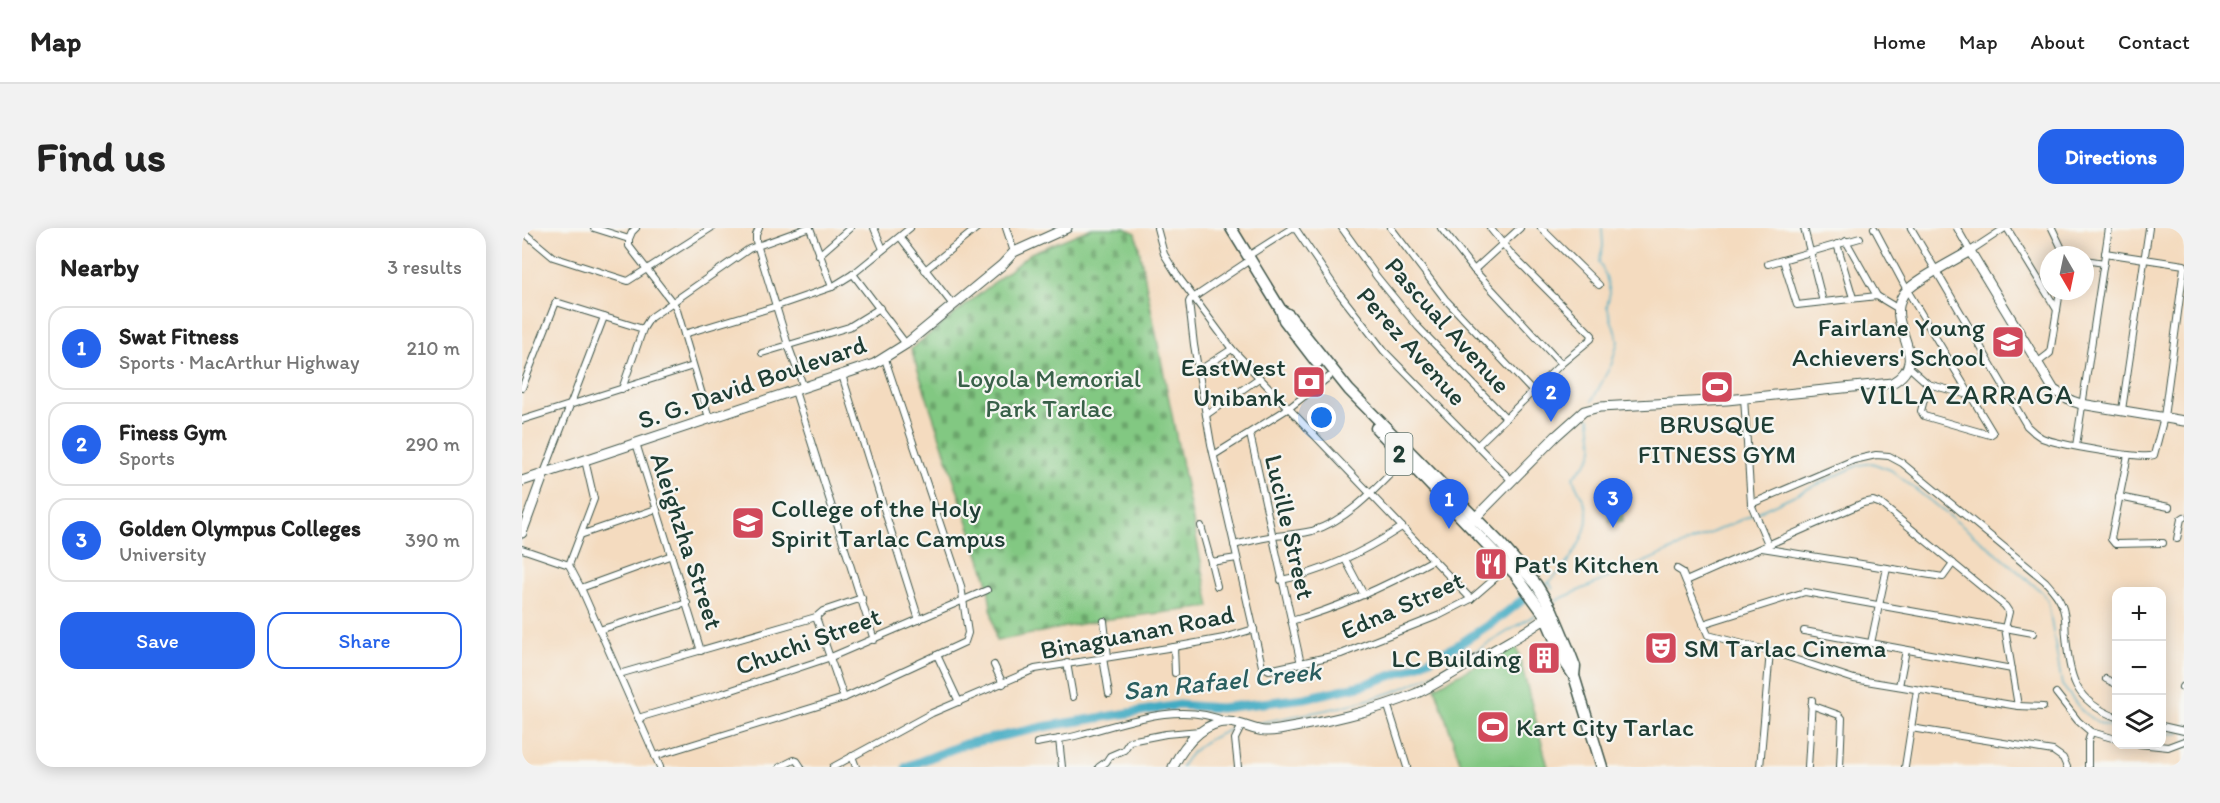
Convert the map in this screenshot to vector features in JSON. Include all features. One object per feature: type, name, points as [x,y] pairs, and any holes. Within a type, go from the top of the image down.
[{"type":"highway","name":"2","points":[[1231,228],[1281,310],[1290,330],[1329,377],[1404,460],[1471,522],[1511,555],[1546,599],[1574,662],[1574,676]]},
{"type":"highway","name":"2","points":[[1281,310],[1289,315],[1349,390],[1471,522],[1538,604],[1564,661],[1574,676],[1602,767]]},
{"type":"street","points":[[594,228],[628,239]]},
{"type":"street","points":[[636,228],[628,239],[629,246],[673,302],[709,418]]},
{"type":"street","points":[[522,231],[553,257],[628,281],[711,228]]},
{"type":"street","points":[[759,228],[755,238],[874,640]]},
{"type":"street","points":[[622,389],[643,329],[650,318],[758,244],[808,228],[832,287]]},
{"type":"street","points":[[819,255],[850,228]]},
{"type":"street","points":[[874,228],[883,249]]},
{"type":"street","points":[[684,334],[832,287],[853,274],[910,228]]},
{"type":"street","points":[[925,270],[977,228]]},
{"type":"street","points":[[1006,228],[1014,252]]},
{"type":"street","name":"S. G. David Boulevard","points":[[522,481],[800,390],[885,358],[906,344],[1002,265],[1014,252],[1067,228]]},
{"type":"street","points":[[1157,228],[1164,254],[1192,298],[1232,349],[1471,599]]},
{"type":"street","points":[[1254,629],[1206,415],[1189,302],[1294,228]]},
{"type":"street","name":"Perez Avenue","points":[[1294,228],[1339,293],[1384,351],[1511,480]]},
{"type":"street","name":"Pascual Avenue","points":[[1342,228],[1377,277],[1418,327],[1506,418]]},
{"type":"street","points":[[1391,228],[1445,299],[1533,392]]},
{"type":"street","points":[[1441,228],[1474,270],[1561,364]]},
{"type":"street","points":[[1477,446],[1561,364],[1591,339],[1592,334],[1490,228]]},
{"type":"street","points":[[1474,270],[1520,228]]},
{"type":"street","points":[[1541,228],[1599,285]]},
{"type":"street","points":[[1803,228],[1823,302]]},
{"type":"street","points":[[1874,228],[1907,290],[1993,433],[1990,435],[1924,416],[1921,411],[1928,384]]},
{"type":"street","points":[[1911,228],[2027,426],[2041,437],[2076,446],[2149,458],[2154,455],[2164,417],[2184,266],[2105,253]]},
{"type":"street","points":[[1956,228],[2054,390],[2081,404],[2184,421]]},
{"type":"street","points":[[1471,522],[1511,480],[1584,411],[1600,407],[1744,398],[1892,383],[1901,378],[1909,367],[1909,351],[1897,308],[1907,290],[2006,228],[2057,310]]},
{"type":"street","points":[[2052,228],[2061,246]]},
{"type":"street","points":[[2076,446],[2109,228]]},
{"type":"street","points":[[2122,410],[2149,228]]},
{"type":"street","points":[[900,237],[953,305]]},
{"type":"street","points":[[1768,264],[1860,238]]},
{"type":"street","points":[[1846,241],[1877,296],[1897,308]]},
{"type":"street","points":[[1837,244],[1853,298]]},
{"type":"street","points":[[1783,260],[1795,303],[1800,305],[1877,296]]},
{"type":"street","points":[[2094,261],[2104,263]]},
{"type":"street","points":[[853,274],[906,344]]},
{"type":"street","points":[[2037,363],[2050,353],[2059,300]]},
{"type":"street","points":[[522,388],[556,302],[643,329]]},
{"type":"street","points":[[762,353],[849,327],[880,308]]},
{"type":"street","points":[[522,533],[604,317]]},
{"type":"street","points":[[1198,371],[1232,349]]},
{"type":"street","points":[[655,756],[844,698],[965,642],[968,638],[961,586],[885,358]]},
{"type":"street","points":[[522,420],[693,366]]},
{"type":"street","points":[[1909,367],[1928,384],[1969,395]]},
{"type":"street","points":[[842,375],[919,620]]},
{"type":"street","points":[[1214,455],[1289,408],[1329,377]]},
{"type":"street","points":[[1206,415],[1259,378]]},
{"type":"street","points":[[1744,398],[1752,505],[1765,546]]},
{"type":"street","name":"Lucille Street","points":[[1250,434],[1301,664]]},
{"type":"street","name":"Aleighzha Street","points":[[636,443],[701,651]]},
{"type":"street","points":[[1752,505],[1854,460],[1876,455],[1889,456],[1902,463],[2045,581],[2058,597],[2064,612],[2070,669],[2077,688],[2094,707],[2112,715]]},
{"type":"street","points":[[2128,455],[2111,536],[2113,542],[2115,544],[2163,543]]},
{"type":"street","points":[[569,565],[594,499],[585,460]]},
{"type":"street","points":[[1234,545],[1300,534],[1327,525],[1349,512],[1404,460]]},
{"type":"street","points":[[2119,498],[2169,507]]},
{"type":"street","points":[[1686,581],[1863,503],[1873,501],[1881,504],[2005,606],[2009,612],[2005,628],[2018,706]]},
{"type":"street","points":[[582,534],[656,509]]},
{"type":"street","points":[[2178,539],[2181,519],[2184,517]]},
{"type":"street","points":[[1202,526],[1217,586]]},
{"type":"street","points":[[1281,580],[1317,572],[1402,527]]},
{"type":"street","points":[[1765,546],[1943,577],[1953,563]]},
{"type":"street","points":[[522,549],[569,565],[660,767]]},
{"type":"street","points":[[581,588],[672,555]]},
{"type":"street","points":[[1211,562],[1237,558]]},
{"type":"street","points":[[1345,559],[1364,596]]},
{"type":"street","points":[[1291,621],[1364,596],[1433,560]]},
{"type":"street","name":"Edna Street","points":[[1254,629],[1260,662],[1264,668],[1269,670],[1301,664],[1349,651],[1440,615],[1471,599],[1508,567]]},
{"type":"street","points":[[1871,643],[1887,568]]},
{"type":"street","points":[[1677,569],[1682,571],[1706,633],[1711,636],[1770,651],[1854,679],[2018,706],[2043,707]]},
{"type":"street","name":"Chuchi Street","points":[[638,718],[831,657],[987,590]]},
{"type":"street","points":[[1703,624],[1805,592],[2033,633]]},
{"type":"street","points":[[619,674],[816,617],[823,611],[862,598]]},
{"type":"street","points":[[599,630],[687,603]]},
{"type":"street","points":[[816,617],[844,698]]},
{"type":"street","points":[[1037,743],[1150,716],[1171,714],[1211,715],[1255,731],[1270,732],[1334,719],[1418,693],[1546,618]]},
{"type":"street","points":[[1104,621],[1109,694]]},
{"type":"street","name":"Binaguanan Road","points":[[833,767],[853,763],[932,713],[1044,666],[1174,647],[1224,638],[1254,629]]},
{"type":"street","points":[[1803,631],[2012,669]]},
{"type":"street","points":[[1174,647],[1175,673]]},
{"type":"street","points":[[1899,686],[1906,650]]},
{"type":"street","points":[[1760,767],[1770,651]]},
{"type":"street","points":[[937,655],[959,702]]},
{"type":"street","points":[[1067,663],[1073,697]]},
{"type":"street","points":[[994,665],[1003,684]]},
{"type":"street","points":[[2106,679],[2112,682]]},
{"type":"street","points":[[1905,767],[1917,690]]},
{"type":"street","points":[[2056,693],[2091,732],[2112,738]]},
{"type":"street","points":[[1388,703],[1407,767]]},
{"type":"street","points":[[1808,767],[1811,703],[1842,718],[1840,767]]},
{"type":"street","points":[[1100,767],[1110,756],[1124,750],[1130,741],[1166,734],[1201,731],[1225,721]]},
{"type":"street","points":[[1238,767],[1235,739],[1242,725]]},
{"type":"street","points":[[2166,727],[2184,731]]},
{"type":"street","points":[[1911,728],[2053,751],[2063,758],[2067,767]]},
{"type":"street","points":[[1173,767],[1185,746],[1201,731]]},
{"type":"street","points":[[2088,767],[2088,742],[2091,732]]},
{"type":"street","points":[[1059,739],[1062,767]]},
{"type":"street","points":[[2166,747],[2184,741]]},
{"type":"street","points":[[780,767],[794,760],[801,767]]},
{"type":"green space","name":"Loyola Memorial Park Tarlac","points":[[1092,228],[1125,228],[1136,233],[1210,607],[1101,620],[996,641],[987,580],[911,349],[1031,253]]},
{"type":"green space","points":[[1620,498],[1623,521],[1610,522],[1607,500]]},
{"type":"green space","name":"Kart City Tarlac","points":[[1516,644],[1548,767],[1462,767],[1435,687]]},
{"type":"waterway","points":[[1592,401],[1612,363],[1618,341],[1607,306],[1610,292],[1599,262],[1603,246],[1602,228]]},
{"type":"waterway","points":[[1544,586],[1567,563],[1584,532],[1587,511],[1573,477],[1588,461],[1593,450],[1590,418]]},
{"type":"waterway","points":[[1756,513],[1859,465],[1872,463],[1891,470],[2042,592],[2048,601],[2062,685],[2082,711],[2099,723],[2112,727]]},
{"type":"waterway","points":[[1555,601],[1752,515]]},
{"type":"waterway","points":[[1550,583],[1553,590]]},
{"type":"waterway","name":"San Rafael Creek","points":[[906,767],[965,744],[1048,726],[1179,705],[1220,708],[1305,698],[1363,685],[1408,670],[1458,645],[1526,597]]},
{"type":"waterway","points":[[1253,724],[1346,705],[1401,689],[1452,664],[1535,615]]},
{"type":"waterway","points":[[1181,767],[1198,747],[1211,738],[1234,728]]},
{"type":"waterway","points":[[2166,734],[2180,733]]},
{"type":"place","name":"Fairlane Young Achievers' School","points":[[2008,342]]},
{"type":"place","name":"EastWest Unibank","points":[[1309,382]]},
{"type":"place","name":"BRUSQUE FITNESS GYM","points":[[1717,387]]},
{"type":"place","name":"Finess Gym","points":[[1551,422]]},
{"type":"place","name":"College of the Holy Spirit Tarlac Campus","points":[[748,523]]},
{"type":"place","name":"Golden Olympus Colleges","points":[[1613,528]]},
{"type":"place","name":"Swat Fitness","points":[[1449,529]]},
{"type":"place","name":"Pat's Kitchen","points":[[1491,564]]},
{"type":"place","name":"SM Tarlac Cinema","points":[[1661,648]]},
{"type":"place","name":"LC Building","points":[[1544,658]]},
{"type":"place","name":"Kart City Tarlac","points":[[1493,727]]},
{"type":"district","name":"VILLA ZARRAGA","points":[[1967,395]]}]
